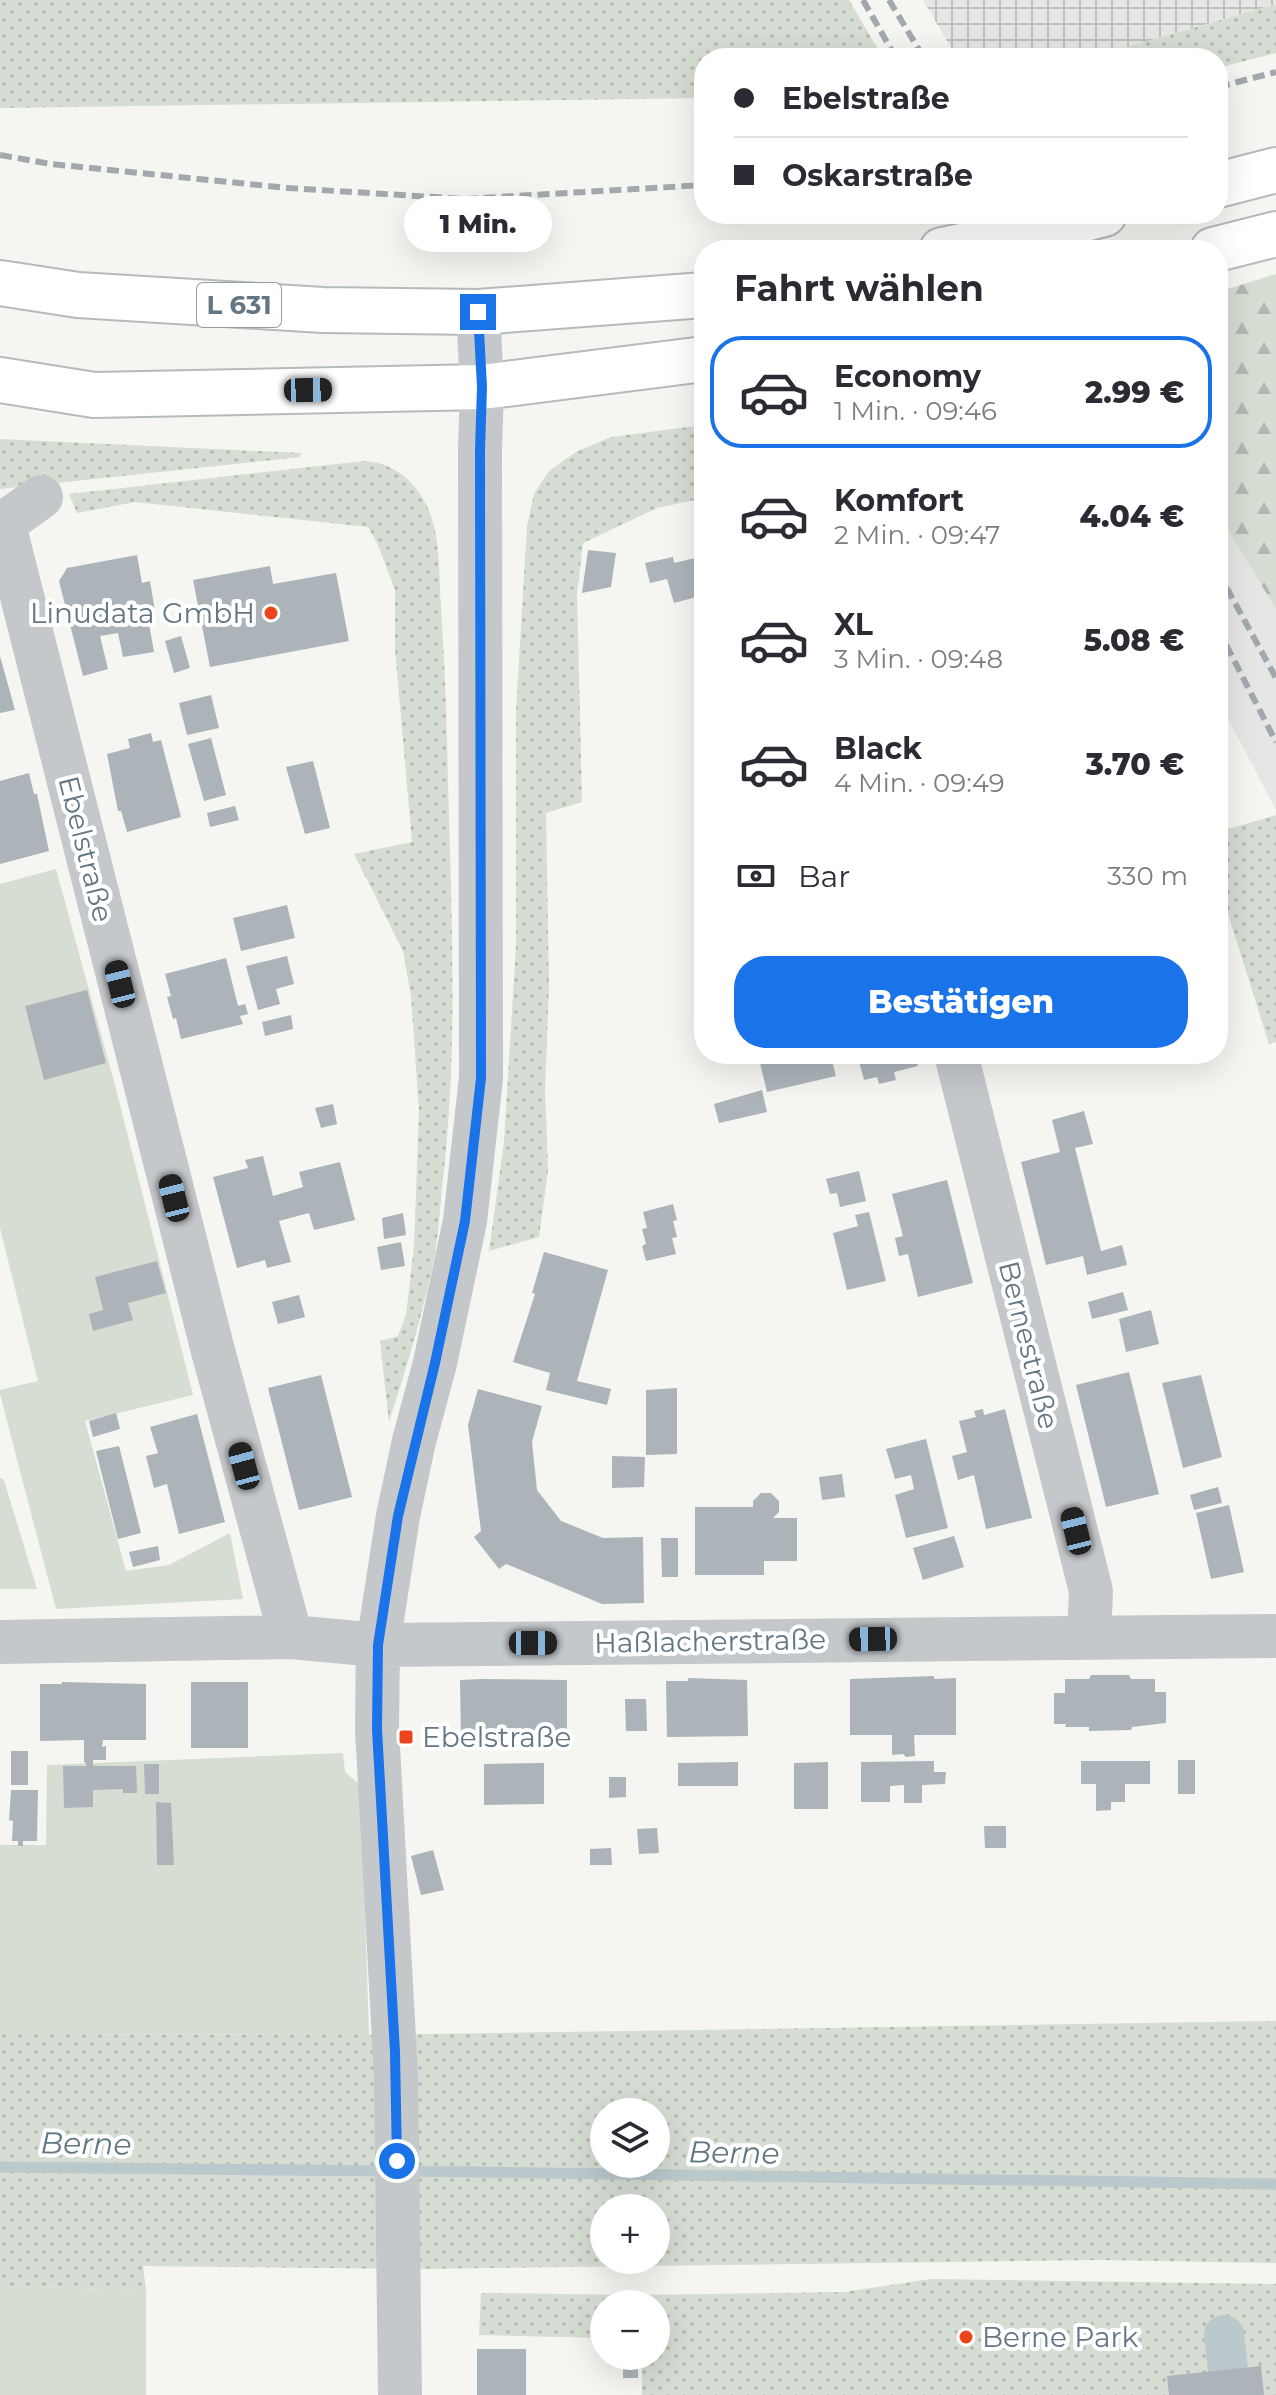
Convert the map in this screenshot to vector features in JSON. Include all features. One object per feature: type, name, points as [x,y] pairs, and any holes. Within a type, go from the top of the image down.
[{"type":"main road","points":[[1228,182],[1276,170]]},
{"type":"main road","points":[[991,240],[1065,224]]},
{"type":"main road","points":[[1228,246],[1276,234]]},
{"type":"main road","name":"L 631","points":[[0,283],[94,296],[323,310],[478,312],[694,296]]},
{"type":"main road","points":[[0,380],[94,395],[482,387],[694,360]]},
{"type":"street","points":[[400,2395],[396,2076],[377,1729],[378,1645],[398,1516],[465,1221],[481,1078],[482,387],[478,312]]},
{"type":"street","points":[[2,526],[41,497]]},
{"type":"street","name":"Ebelstraße","points":[[2,526],[213,1351],[291,1637]]},
{"type":"street","name":"Bernestraße","points":[[959,1064],[1091,1591],[1089,1637]]},
{"type":"street","name":"Haßlacherstraße","points":[[0,1642],[291,1637],[378,1645],[1276,1636]]},
{"type":"shaded area","points":[[923,0],[1276,0],[1276,4],[1124,48],[951,48]]},
{"type":"shaded area","points":[[1228,530],[1276,609],[1276,810],[1228,719]]},
{"type":"green space","points":[[0,0],[849,0],[877,48],[694,48],[694,98],[0,108]]},
{"type":"green space","points":[[1276,4],[1276,53],[1228,65],[1228,48],[1124,48]]},
{"type":"green space","points":[[1276,274],[1276,609],[1228,530],[1228,289]]},
{"type":"green space","points":[[694,426],[694,500],[657,508],[583,543],[577,594],[582,802],[546,813],[549,987],[545,1089],[548,1170],[539,1237],[489,1251],[504,1142],[516,947],[516,711],[527,526],[534,494],[549,471],[576,452],[611,437]]},
{"type":"green space","points":[[0,439],[301,453],[300,457],[0,489]]},
{"type":"green space","points":[[364,461],[387,466],[407,478],[428,507],[436,536],[445,685],[451,909],[451,1076],[438,1232],[425,1300],[389,1422],[380,1341],[398,1336],[406,1315],[414,1246],[419,1110],[411,996],[403,951],[354,854],[412,842],[395,649],[395,590],[368,527],[135,502],[77,513],[69,494]]},
{"type":"green space","points":[[1276,815],[1276,1042],[1269,1044],[1228,914],[1228,829]]},
{"type":"green space","points":[[56,869],[116,1089],[193,1395],[85,1421],[126,1571],[169,1565],[230,1533],[243,1599],[56,1609],[0,1394],[0,1390],[38,1381],[0,1228],[0,884]]},
{"type":"green space","points":[[0,1478],[4,1480],[37,1589],[0,1589]]},
{"type":"green space","points":[[343,1753],[345,1772],[361,1786],[369,2035],[0,2034],[0,1845],[46,1845],[47,1765]]},
{"type":"green space","points":[[1276,2021],[1276,2263],[1101,2260],[670,2266],[670,2194],[590,2194],[590,2267],[412,2269],[143,2266],[146,2290],[0,2286],[0,2034],[369,2035]]},
{"type":"green space","name":"Berne Park","points":[[931,2279],[1276,2284],[1276,2395],[642,2395],[642,2370],[670,2370],[670,2295],[844,2292]]},
{"type":"green space","points":[[0,2286],[146,2290],[146,2395],[0,2395]]},
{"type":"green space","name":"Berne Park","points":[[481,2293],[590,2294],[590,2338],[479,2335]]},
{"type":"building","points":[[588,550],[616,553],[611,587],[582,593]]},
{"type":"building","points":[[137,555],[142,583],[150,581],[156,617],[148,618],[154,652],[123,657],[118,633],[100,636],[108,669],[83,676],[59,581],[67,568]]},
{"type":"building","points":[[673,557],[674,563],[694,558],[694,598],[674,603],[667,579],[650,583],[645,563]]},
{"type":"building","name":"Linudata GmbH","points":[[270,566],[273,584],[336,573],[349,641],[210,667],[193,580]]},
{"type":"building","points":[[181,636],[190,668],[174,673],[165,641]]},
{"type":"building","points":[[0,656],[15,710],[0,713]]},
{"type":"building","points":[[211,695],[219,728],[187,735],[179,703]]},
{"type":"building","points":[[151,733],[153,742],[161,740],[181,817],[127,832],[121,811],[118,811],[107,754],[130,748],[128,739]]},
{"type":"building","points":[[211,738],[226,795],[204,801],[188,744]]},
{"type":"building","points":[[313,761],[330,828],[305,834],[286,767]]},
{"type":"building","points":[[29,773],[34,794],[37,794],[49,851],[0,864],[0,781]]},
{"type":"building","points":[[235,806],[239,820],[210,827],[207,813]]},
{"type":"building","points":[[287,905],[295,938],[241,951],[233,918]]},
{"type":"building","points":[[287,956],[294,984],[276,989],[280,1004],[258,1010],[246,966]]},
{"type":"building","points":[[226,958],[238,1006],[245,1004],[248,1014],[240,1016],[243,1024],[181,1039],[167,997],[171,996],[165,974]]},
{"type":"building","points":[[87,990],[106,1063],[44,1080],[25,1006]]},
{"type":"building","points":[[291,1015],[293,1029],[265,1036],[262,1022]]},
{"type":"building","points":[[760,1064],[833,1064],[836,1076],[767,1092]]},
{"type":"building","points":[[860,1064],[918,1064],[894,1072],[896,1080],[879,1084],[877,1077],[864,1080]]},
{"type":"building","points":[[762,1090],[767,1112],[719,1123],[714,1104]]},
{"type":"building","points":[[333,1104],[337,1124],[321,1128],[315,1108]]},
{"type":"building","points":[[1084,1111],[1093,1144],[1075,1148],[1101,1251],[1122,1245],[1127,1265],[1087,1275],[1083,1256],[1046,1265],[1021,1162],[1060,1152],[1052,1120]]},
{"type":"building","points":[[263,1156],[273,1196],[303,1187],[299,1172],[340,1162],[355,1220],[314,1230],[309,1213],[279,1221],[291,1262],[267,1268],[265,1260],[237,1268],[213,1177],[248,1168],[245,1160]]},
{"type":"building","points":[[859,1171],[866,1201],[840,1207],[837,1193],[830,1194],[826,1179]]},
{"type":"building","points":[[947,1180],[973,1283],[918,1297],[908,1254],[899,1256],[895,1238],[903,1236],[892,1194]]},
{"type":"building","points":[[673,1204],[677,1237],[672,1238],[676,1254],[646,1261],[642,1246],[646,1244],[642,1229],[647,1228],[643,1212]]},
{"type":"building","points":[[869,1212],[886,1281],[847,1290],[833,1233],[858,1226],[855,1215]]},
{"type":"building","points":[[403,1213],[406,1235],[384,1239],[382,1218]]},
{"type":"building","points":[[401,1242],[405,1266],[381,1270],[377,1247]]},
{"type":"building","points":[[544,1252],[608,1270],[577,1381],[611,1389],[607,1405],[546,1390],[550,1373],[513,1362],[535,1294],[532,1293]]},
{"type":"building","points":[[157,1261],[166,1293],[128,1303],[133,1320],[93,1331],[89,1314],[103,1310],[95,1277]]},
{"type":"building","points":[[1123,1292],[1128,1310],[1092,1319],[1088,1302]]},
{"type":"building","points":[[299,1295],[305,1317],[278,1324],[272,1302]]},
{"type":"building","points":[[1151,1310],[1159,1344],[1126,1352],[1119,1319]]},
{"type":"building","points":[[1129,1372],[1159,1494],[1106,1507],[1076,1385]]},
{"type":"building","points":[[321,1375],[352,1497],[299,1510],[268,1388]]},
{"type":"building","points":[[1201,1375],[1222,1457],[1183,1468],[1162,1383]]},
{"type":"building","points":[[677,1388],[677,1454],[646,1455],[646,1390]]},
{"type":"building","points":[[478,1389],[542,1406],[532,1442],[537,1490],[561,1521],[603,1538],[643,1537],[644,1603],[602,1604],[506,1564],[499,1569],[474,1537],[481,1531],[468,1425]]},
{"type":"building","points":[[983,1409],[984,1415],[1005,1409],[1032,1518],[986,1529],[974,1475],[958,1480],[952,1456],[967,1452],[959,1421],[976,1417],[974,1411]]},
{"type":"building","points":[[116,1413],[120,1429],[93,1437],[89,1421]]},
{"type":"building","points":[[197,1414],[225,1522],[179,1534],[167,1484],[154,1488],[146,1456],[158,1453],[150,1427]]},
{"type":"building","points":[[926,1439],[948,1528],[906,1538],[895,1495],[914,1489],[911,1475],[895,1479],[886,1449]]},
{"type":"building","points":[[119,1446],[141,1533],[118,1539],[96,1451]]},
{"type":"building","points":[[612,1456],[645,1457],[644,1487],[612,1488]]},
{"type":"building","points":[[842,1474],[845,1497],[822,1500],[819,1477]]},
{"type":"building","points":[[1218,1487],[1222,1503],[1194,1510],[1190,1495]]},
{"type":"building","points":[[761,1493],[771,1493],[779,1501],[779,1512],[773,1518],[797,1518],[797,1561],[764,1561],[764,1575],[695,1575],[695,1507],[753,1507],[753,1501]]},
{"type":"building","points":[[1229,1505],[1244,1572],[1211,1579],[1196,1513]]},
{"type":"building","points":[[954,1536],[964,1567],[923,1580],[913,1548]]},
{"type":"building","points":[[661,1538],[678,1538],[678,1577],[662,1577]]},
{"type":"building","points":[[158,1546],[160,1560],[133,1567],[129,1552]]},
{"type":"building","points":[[1091,1675],[1155,1679],[1155,1692],[1166,1692],[1166,1723],[1132,1727],[1131,1730],[1089,1731],[1089,1727],[1054,1724],[1054,1693],[1065,1693],[1065,1679],[1089,1679]]},
{"type":"building","points":[[934,1676],[934,1679],[956,1678],[956,1735],[914,1735],[915,1756],[906,1757],[903,1754],[892,1755],[892,1735],[850,1735],[850,1679]]},
{"type":"building","points":[[688,1678],[747,1680],[748,1736],[667,1737],[666,1681],[688,1681]]},
{"type":"building","points":[[460,1680],[567,1680],[567,1737],[461,1738]]},
{"type":"building","points":[[191,1682],[248,1682],[248,1748],[191,1748]]},
{"type":"building","points":[[40,1684],[146,1684],[146,1740],[103,1740],[106,1760],[93,1760],[93,1766],[136,1766],[137,1793],[123,1793],[123,1789],[93,1790],[93,1807],[64,1808],[63,1766],[87,1766],[84,1761],[84,1740],[40,1741]]},
{"type":"building","points":[[625,1699],[646,1699],[647,1731],[626,1731]]},
{"type":"building","points":[[11,1751],[28,1751],[28,1785],[11,1785]]},
{"type":"building","points":[[1178,1760],[1195,1760],[1195,1794],[1178,1794]]},
{"type":"building","points":[[934,1761],[934,1772],[946,1772],[945,1784],[922,1785],[922,1803],[904,1803],[904,1785],[890,1786],[890,1802],[861,1802],[861,1762]]},
{"type":"building","points":[[1081,1761],[1150,1761],[1150,1784],[1125,1784],[1125,1802],[1111,1802],[1111,1810],[1096,1811],[1096,1784],[1081,1784]]},
{"type":"building","points":[[738,1762],[738,1786],[678,1786],[678,1763]]},
{"type":"building","points":[[828,1762],[828,1809],[794,1809],[794,1763]]},
{"type":"building","points":[[544,1763],[544,1804],[484,1805],[484,1764]]},
{"type":"building","points":[[144,1764],[159,1764],[159,1794],[145,1794]]},
{"type":"building","points":[[609,1777],[626,1777],[626,1797],[609,1798]]},
{"type":"building","points":[[11,1790],[38,1790],[37,1841],[23,1841],[23,1846],[18,1846],[18,1841],[12,1841],[13,1821],[9,1820]]},
{"type":"building","points":[[156,1802],[171,1803],[174,1865],[157,1865]]},
{"type":"building","points":[[984,1826],[1006,1826],[1006,1848],[985,1848]]},
{"type":"building","points":[[657,1828],[659,1853],[639,1854],[637,1829]]},
{"type":"building","points":[[611,1848],[612,1865],[590,1865],[590,1849]]},
{"type":"building","points":[[433,1850],[444,1890],[421,1895],[411,1856]]},
{"type":"building","points":[[477,2349],[526,2349],[526,2395],[477,2395]]},
{"type":"building","points":[[1261,2366],[1264,2395],[1169,2395],[1167,2376]]},
{"type":"building","points":[[623,2370],[638,2370],[638,2378],[623,2378]]},
{"type":"waterway","name":"Berne","points":[[0,2167],[387,2171]]},
{"type":"waterway","name":"Berne","points":[[405,2171],[1276,2184]]},
{"type":"waterway","points":[[1224,2335],[1231,2395]]},
{"type":"railway","points":[[863,0],[890,48]]},
{"type":"railway","points":[[889,0],[918,48]]},
{"type":"railway","points":[[1228,84],[1276,72]]},
{"type":"railway","points":[[0,155],[51,164],[288,188],[464,199],[694,186]]},
{"type":"railway","points":[[993,224],[1002,240]]},
{"type":"railway","points":[[1021,224],[1030,240]]},
{"type":"railway","points":[[1228,590],[1276,678]]},
{"type":"railway","points":[[1228,648],[1276,742]]},
{"type":"place","name":"Linudata GmbH","points":[[271,613]]},
{"type":"place","name":"Ebelstraße","points":[[406,1737]]},
{"type":"place","name":"Berne Park","points":[[966,2337]]},
{"type":"route","points":[[397,2161],[395,2052],[377,1729],[378,1645],[398,1516],[465,1221],[481,1078],[482,387],[478,312]]}]
